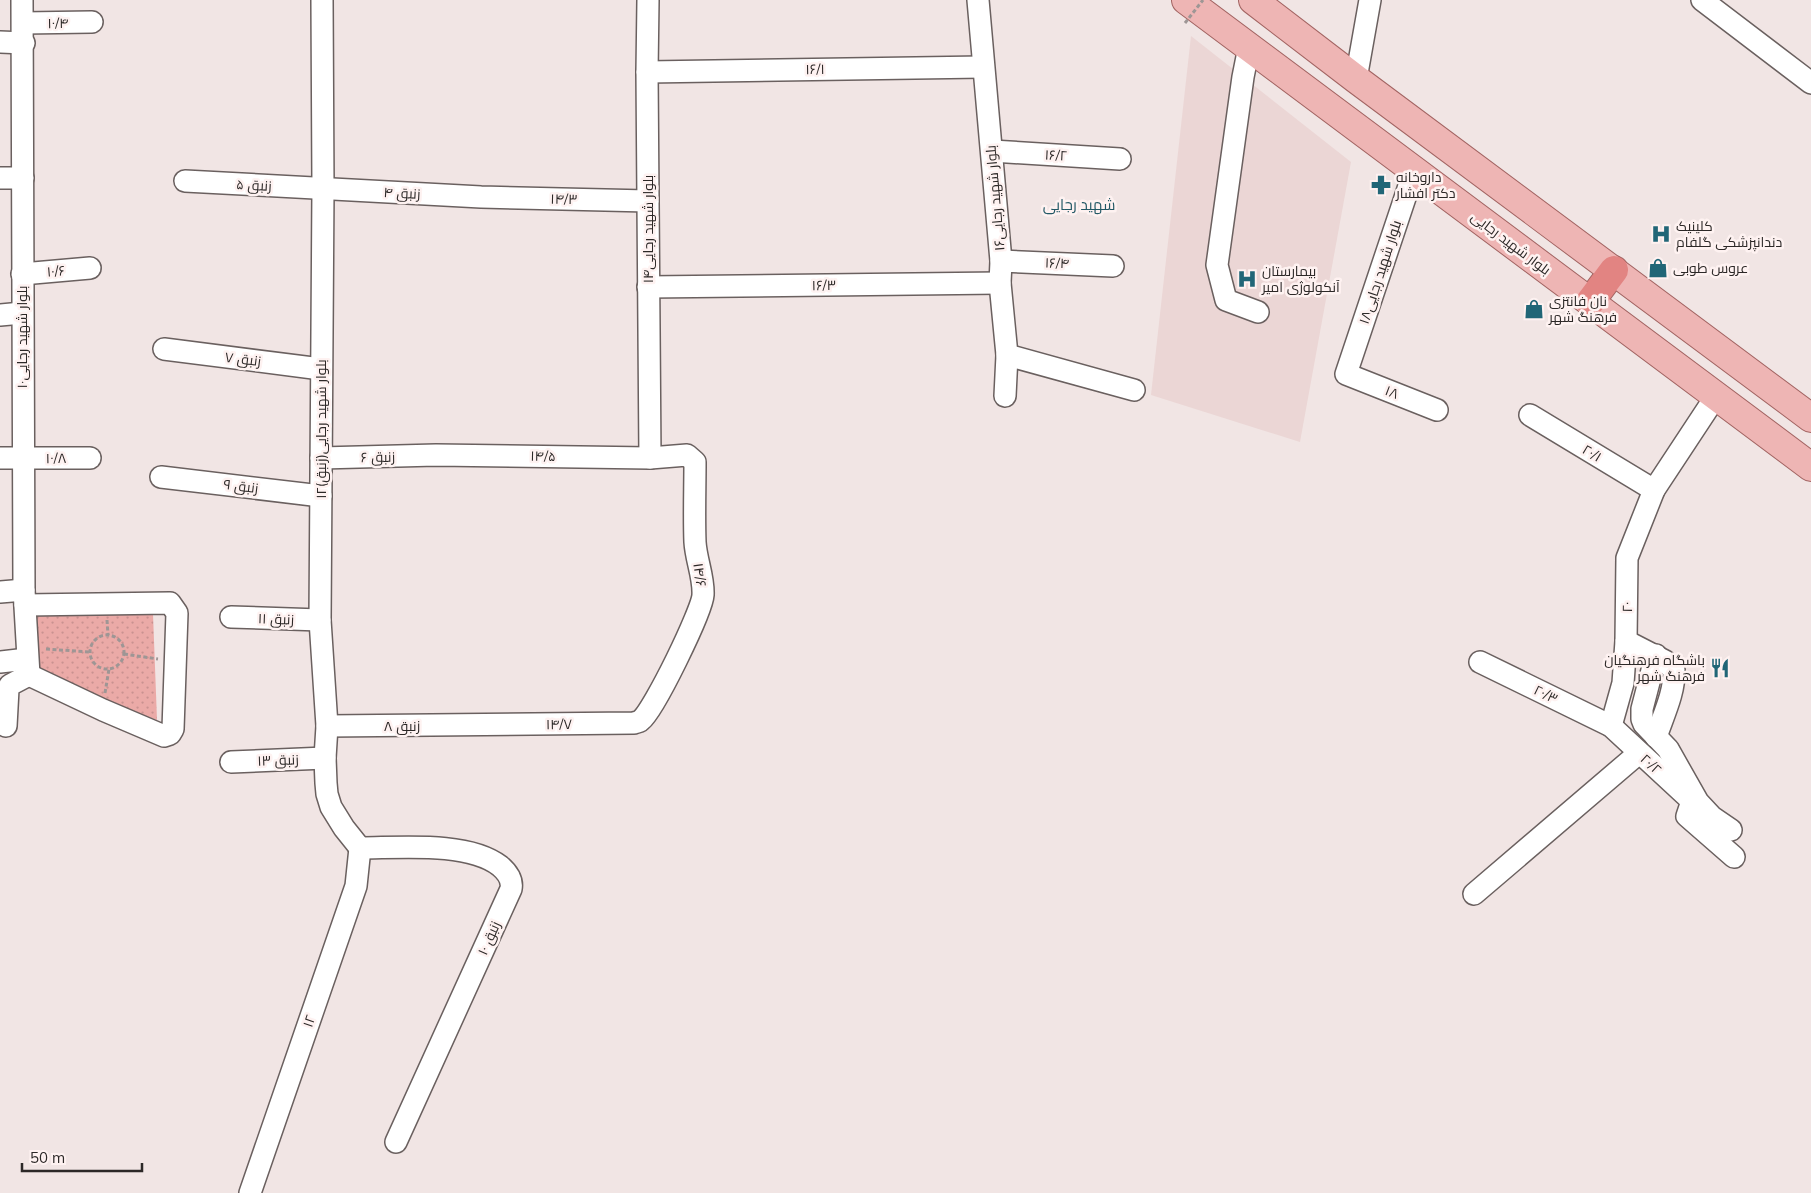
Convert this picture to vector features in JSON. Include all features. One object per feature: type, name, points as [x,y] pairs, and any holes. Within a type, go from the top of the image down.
[{"type":"highway","points":[[1590,302],[1614,270]]},
{"type":"main road","points":[[1253,0],[1811,418]]},
{"type":"main road","name":"بلوار شهید رجایی","points":[[1186,12],[1249,47],[1811,467]]},
{"type":"street","name":"بلوار شهید رجایی۱۰","points":[[22,0],[24,597],[27,661]]},
{"type":"street","name":"۱۲بلوار شهید رجایی(زنبق)","points":[[322,0],[323,188],[320,620],[327,726],[325,758],[327,794],[331,806],[344,828],[360,848]]},
{"type":"street","name":"بلوار شهید رجایی۱۴","points":[[648,0],[650,458]]},
{"type":"street","name":"بلوار شهید رجایی۱۶","points":[[978,0],[1001,261],[1000,282],[1007,355],[1005,396]]},
{"type":"street","points":[[1356,79],[1370,0]]},
{"type":"street","points":[[1702,0],[1811,83]]},
{"type":"street","name":"۱۰/۴","points":[[0,42],[23,33],[92,22]]},
{"type":"street","points":[[1249,47],[1243,77],[1217,265],[1226,300],[1258,312]]},
{"type":"street","name":"۱۶/۱","points":[[647,72],[983,67]]},
{"type":"street","name":"۱۶/۲","points":[[992,151],[1120,159]]},
{"type":"street","name":"بلوار شهید رجایی۱۸","points":[[1346,374],[1414,171]]},
{"type":"street","points":[[0,178],[23,178]]},
{"type":"street","name":"زنبق ۵","points":[[185,181],[323,188]]},
{"type":"street","name":"زنبق ۴","points":[[323,188],[481,197]]},
{"type":"street","name":"۱۴/۳","points":[[481,197],[648,201]]},
{"type":"street","name":"۱۶/۴","points":[[1001,261],[1113,266]]},
{"type":"street","name":"۱۰/۶","points":[[22,274],[90,268]]},
{"type":"street","name":"۱۶/۳","points":[[648,287],[1000,282]]},
{"type":"street","points":[[0,316],[22,313]]},
{"type":"street","name":"زنبق ۷","points":[[164,349],[321,369]]},
{"type":"street","points":[[1007,355],[1134,390]]},
{"type":"street","name":"۱۸","points":[[1346,374],[1437,410]]},
{"type":"street","name":"۲۰","points":[[1611,726],[1623,683],[1628,558],[1654,490],[1716,396]]},
{"type":"street","name":"۲۰/۱","points":[[1530,415],[1654,490]]},
{"type":"street","name":"۱۴/۵","points":[[436,455],[650,458]]},
{"type":"street","name":"زنبق ۶","points":[[321,458],[436,455]]},
{"type":"street","name":"۱۴/۶","points":[[640,721],[654,702],[668,675],[700,609],[703,597],[703,582],[695,544],[695,462],[687,456],[650,458]]},
{"type":"street","name":"۱۰/۸","points":[[0,458],[90,458]]},
{"type":"street","name":"زنبق ۹","points":[[161,477],[321,496]]},
{"type":"street","points":[[0,592],[24,597],[170,603],[177,613],[173,729],[170,734],[164,736],[103,710],[27,661],[0,662]]},
{"type":"street","name":"زنبق ۱۱","points":[[231,617],[320,620]]},
{"type":"street","points":[[1626,641],[1656,655],[1644,700],[1642,719],[1644,724],[1668,750],[1698,802],[1712,818],[1732,830]]},
{"type":"street","points":[[6,726],[8,689],[27,661]]},
{"type":"street","name":"۲۰/۳","points":[[1480,662],[1611,726]]},
{"type":"street","name":"۱۴/۷","points":[[476,726],[634,723],[640,721]]},
{"type":"street","name":"زنبق ۸","points":[[327,726],[476,726]]},
{"type":"street","name":"۲۰/۲","points":[[1611,726],[1692,801],[1687,816],[1734,857]]},
{"type":"street","points":[[1474,894],[1639,753]]},
{"type":"street","name":"زنبق ۱۳","points":[[231,762],[325,758]]},
{"type":"street","name":"زنبق ۱۰","points":[[360,848],[463,851],[482,856],[495,863],[506,871],[512,882],[511,889],[396,1142]]},
{"type":"street","name":"۱۲","points":[[250,1193],[356,886],[360,848]]},
{"type":"path","points":[[1186,12],[1203,0]]},
{"type":"path","points":[[102,635],[108,635],[122,643],[124,654],[118,664],[108,669],[98,666],[90,652],[93,642],[102,635]]},
{"type":"path","points":[[27,661],[90,652]]},
{"type":"path","points":[[124,654],[175,661]]},
{"type":"shaded area","name":"بیمارستان آنکولوژی امیر","points":[[1191,36],[1351,162],[1300,442],[1151,395]]},
{"type":"shaded area","points":[[153,614],[157,720],[35,675],[35,616]]},
{"type":"place","name":"داروخانه دکتر افشار","points":[[1381,185]]},
{"type":"place","name":"کلینیک دندانپزشکی گلفام","points":[[1661,234]]},
{"type":"place","name":"عروس طوبی","points":[[1658,268]]},
{"type":"place","name":"بیمارستان آنکولوژی امیر","points":[[1247,279]]},
{"type":"place","name":"نان فانتزی فرهنگ شهر","points":[[1534,309]]},
{"type":"place","name":"باشگاه فرهنگیان فرهنگ شهر","points":[[1720,668]]},
{"type":"district","name":"شهید رجایی","points":[[1079,204]]}]
